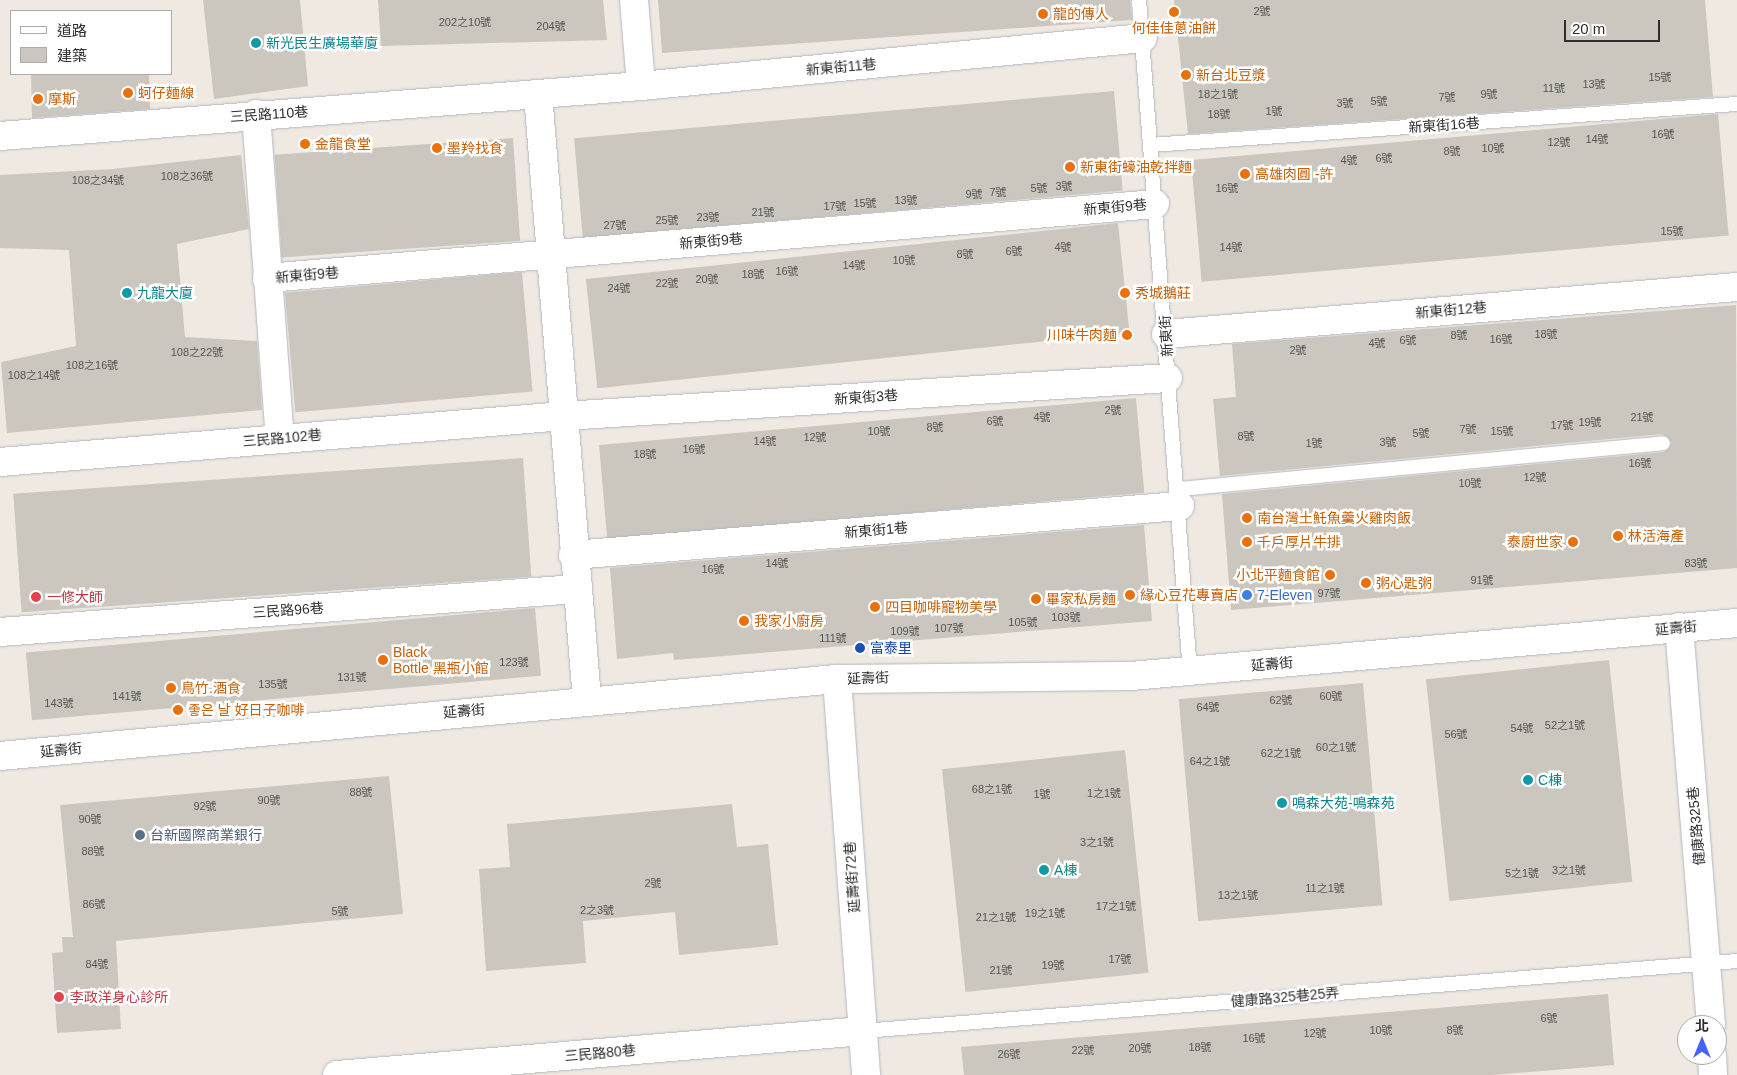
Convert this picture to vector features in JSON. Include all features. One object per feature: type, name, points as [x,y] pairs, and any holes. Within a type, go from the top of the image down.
[{"type":"street","points":[[634,0],[641,86]]},
{"type":"street","name":"新東街11巷","points":[[538,94],[641,86],[1143,38]]},
{"type":"street","points":[[538,94],[564,416],[573,555],[587,700]]},
{"type":"street","name":"三民路110巷","points":[[0,136],[256,114],[538,94]]},
{"type":"street","points":[[256,114],[280,438]]},
{"type":"street","name":"新東街9巷","points":[[267,278],[1155,204]]},
{"type":"street","name":"新東街12巷","points":[[1166,334],[1737,287]]},
{"type":"street","name":"新東街3巷","points":[[564,416],[1168,378]]},
{"type":"street","name":"三民路102巷","points":[[0,462],[564,416]]},
{"type":"street","name":"新東街1巷","points":[[573,555],[1179,497]]},
{"type":"street","name":"三民路96巷","points":[[0,632],[576,589]]},
{"type":"street","name":"延壽街","points":[[0,756],[587,700],[837,679],[1131,676],[1737,623]]},
{"type":"street","name":"健康路325巷","points":[[1679,628],[1710,1015]]},
{"type":"street","name":"延壽街72巷","points":[[837,679],[866,1075]]},
{"type":"street","name":"三民路80巷","points":[[337,1075],[863,1032]]},
{"type":"lane","name":"新東街","points":[[1139,0],[1179,497],[1190,672]]},
{"type":"lane","name":"新東街16巷","points":[[1150,145],[1737,104]]},
{"type":"lane","points":[[1179,497],[1664,442]]},
{"type":"lane","name":"健康路325巷25弄","points":[[863,1032],[1737,961]]},
{"type":"building","name":"新光民生廣場華廈","points":[[203,0],[300,0],[308,86],[214,99]]},
{"type":"building","points":[[378,0],[603,0],[607,40],[381,46]]},
{"type":"building","points":[[658,0],[1130,0],[1132,20],[662,53]]},
{"type":"building","points":[[1174,0],[1705,0],[1713,97],[1188,134]]},
{"type":"building","points":[[31,75],[149,75],[150,109],[32,118]]},
{"type":"building","points":[[1114,91],[1123,191],[583,238],[574,138]]},
{"type":"building","points":[[1718,114],[1729,236],[1202,282],[1191,160]]},
{"type":"building","points":[[513,138],[520,241],[282,257],[275,155]]},
{"type":"building","name":"九龍大廈","points":[[241,155],[249,229],[177,244],[185,337],[257,341],[262,410],[7,433],[1,362],[76,346],[69,250],[0,248],[0,175],[113,169]]},
{"type":"building","points":[[1118,223],[1129,332],[597,388],[586,279]]},
{"type":"building","points":[[522,272],[532,392],[295,412],[285,293]]},
{"type":"building","points":[[1736,305],[1737,568],[1231,610],[1222,494],[1664,452],[1672,443],[1662,434],[1220,476],[1213,399],[1236,397],[1232,344]]},
{"type":"building","points":[[1136,398],[1144,493],[607,540],[599,445]]},
{"type":"building","points":[[523,458],[531,577],[22,612],[13,494]]},
{"type":"building","points":[[1144,525],[1152,621],[674,660],[673,653],[617,659],[610,568]]},
{"type":"building","points":[[535,608],[541,676],[32,720],[26,653]]},
{"type":"building","name":"C棟","points":[[1609,660],[1632,882],[1449,901],[1426,679]]},
{"type":"building","name":"鳴森大苑-鳴森苑","points":[[1363,683],[1382,905],[1198,921],[1179,699]]},
{"type":"building","name":"A棟","points":[[1125,750],[1148,973],[965,992],[942,769]]},
{"type":"building","points":[[389,776],[403,914],[116,941],[121,1029],[57,1033],[52,953],[63,952],[62,937],[73,937],[60,805]]},
{"type":"building","points":[[732,804],[737,847],[768,844],[778,945],[679,955],[675,912],[583,921],[586,963],[486,971],[479,869],[510,867],[507,824]]},
{"type":"building","points":[[1608,994],[1614,1065],[1492,1075],[964,1075],[961,1047]]},
{"type":"place","name":"何佳佳蔥油餅","points":[[1174,12]]},
{"type":"place","name":"龍的傳人","points":[[1043,14]]},
{"type":"place","name":"新光民生廣場華廈","points":[[256,43]]},
{"type":"place","name":"新台北豆漿","points":[[1186,75]]},
{"type":"place","name":"蚵仔麵線","points":[[128,93]]},
{"type":"place","name":"摩斯","points":[[38,99]]},
{"type":"place","name":"金龍食堂","points":[[305,144]]},
{"type":"place","name":"墨羚找食","points":[[437,148]]},
{"type":"place","name":"新東街蠔油乾拌麵","points":[[1070,167]]},
{"type":"place","name":"高雄肉圓 -許","points":[[1245,174]]},
{"type":"place","name":"九龍大廈","points":[[127,293]]},
{"type":"place","name":"秀城鵝莊","points":[[1125,293]]},
{"type":"place","name":"川味牛肉麵","points":[[1127,335]]},
{"type":"place","name":"南台灣土魠魚羹火雞肉飯","points":[[1247,518]]},
{"type":"place","name":"林活海產","points":[[1618,536]]},
{"type":"place","name":"千戶厚片牛排","points":[[1247,542]]},
{"type":"place","name":"泰廚世家","points":[[1573,542]]},
{"type":"place","name":"小北平麵食館","points":[[1330,575]]},
{"type":"place","name":"粥心匙粥","points":[[1366,583]]},
{"type":"place","name":"緣心豆花專賣店","points":[[1130,595]]},
{"type":"place","name":"7-Eleven","points":[[1247,595]]},
{"type":"place","name":"一修大師","points":[[36,597]]},
{"type":"place","name":"畢家私房麵","points":[[1036,599]]},
{"type":"place","name":"四目咖啡寵物美學","points":[[875,607]]},
{"type":"place","name":"我家小廚房","points":[[744,621]]},
{"type":"place","name":"富泰里","points":[[860,648]]},
{"type":"place","name":"Black Bottle 黑瓶小館","points":[[383,660]]},
{"type":"place","name":"鳥竹.酒食","points":[[171,688]]},
{"type":"place","name":"좋은 날 好日子咖啡","points":[[178,710]]},
{"type":"place","name":"C棟","points":[[1528,780]]},
{"type":"place","name":"鳴森大苑-鳴森苑","points":[[1282,803]]},
{"type":"place","name":"台新國際商業銀行","points":[[140,835]]},
{"type":"place","name":"A棟","points":[[1044,870]]},
{"type":"place","name":"李政洋身心診所","points":[[59,997]]}]
